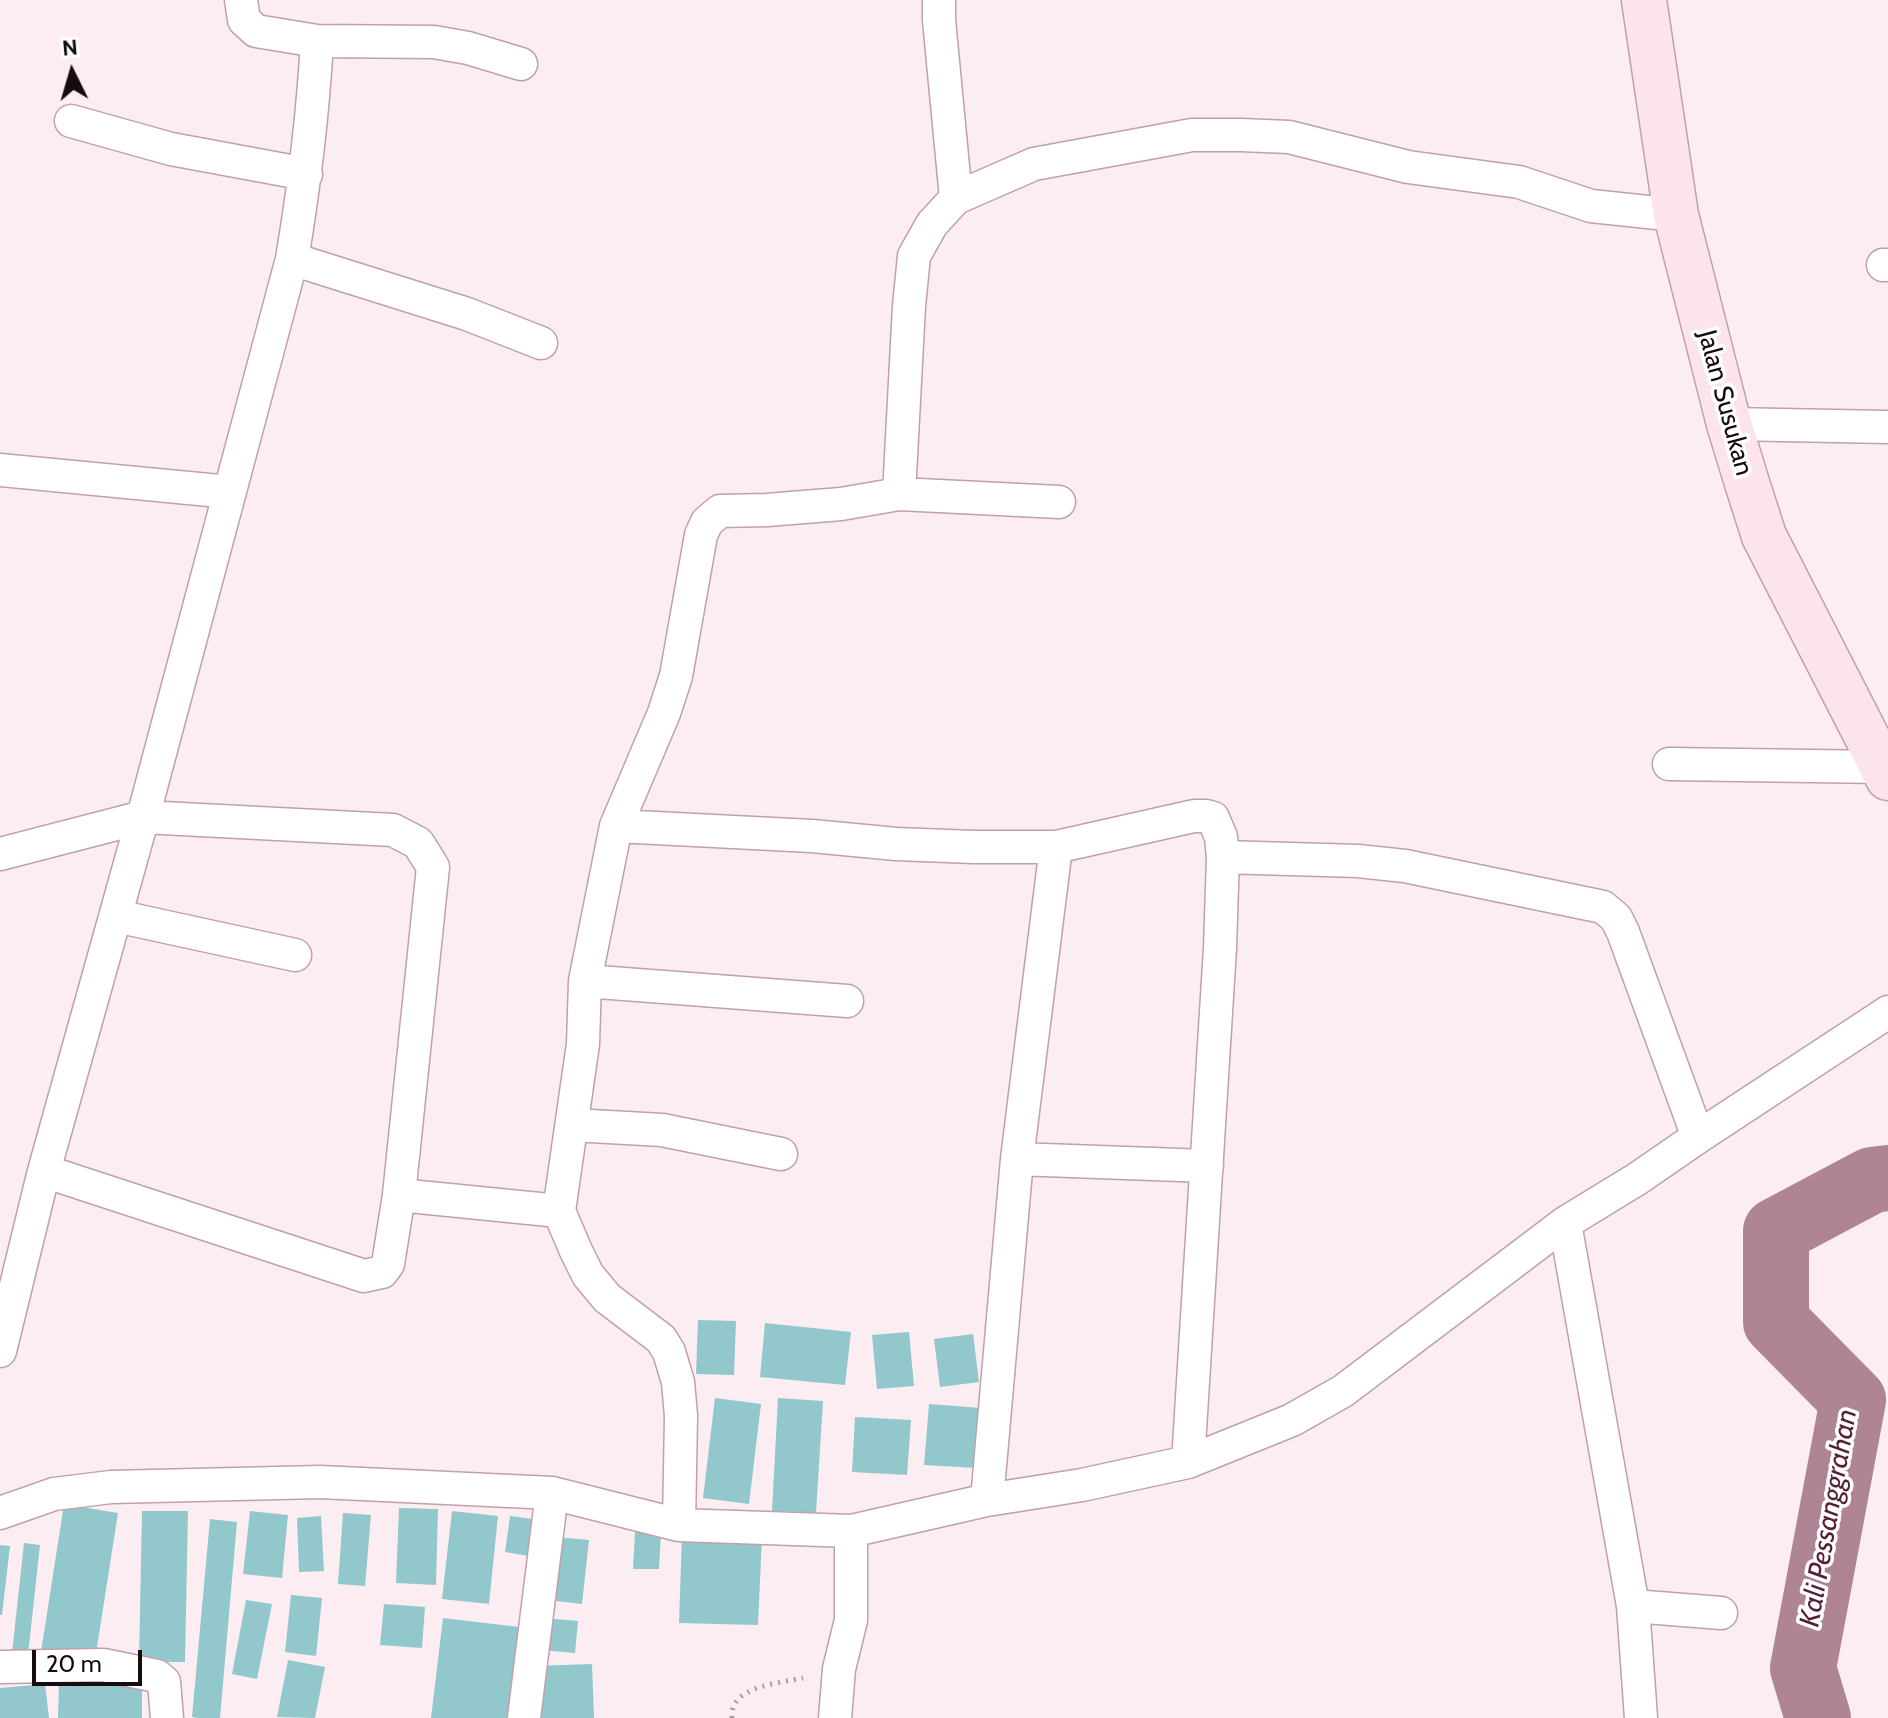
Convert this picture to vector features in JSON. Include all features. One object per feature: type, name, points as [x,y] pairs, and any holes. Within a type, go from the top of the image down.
[{"type":"street","points":[[241,0],[244,20],[256,31],[317,41],[434,42],[468,48],[521,64]]},
{"type":"street","points":[[939,0],[956,198]]},
{"type":"street","name":"Jalan Susukan","points":[[1644,0],[1676,215],[1729,424],[1764,536],[1886,772]]},
{"type":"street","points":[[0,1351],[44,1171],[143,817],[292,259],[306,174],[317,41]]},
{"type":"street","points":[[71,121],[171,149],[306,174]]},
{"type":"street","points":[[899,494],[914,256],[932,224],[956,198],[1034,164],[1192,135],[1289,137],[1408,167],[1519,182],[1591,206],[1676,215]]},
{"type":"street","points":[[292,259],[467,314],[541,343]]},
{"type":"street","points":[[1729,424],[1888,427]]},
{"type":"street","points":[[0,470],[230,492]]},
{"type":"street","points":[[679,1525],[681,1416],[678,1382],[669,1352],[661,1339],[607,1298],[588,1275],[559,1211],[583,1044],[585,981],[616,826],[664,713],[676,676],[701,535],[707,522],[720,511],[841,504],[899,494],[1059,502]]},
{"type":"street","points":[[1669,764],[1886,772]]},
{"type":"street","points":[[616,826],[812,836],[896,844],[1056,847],[1194,816],[1213,818],[1221,837],[1223,857],[1220,964],[1188,1462]]},
{"type":"street","points":[[0,854],[143,817],[393,830],[418,843],[433,867],[399,1195],[388,1264],[382,1272],[364,1276],[44,1171]]},
{"type":"street","points":[[987,1500],[1017,1159],[1056,847]]},
{"type":"street","points":[[1223,857],[1358,861],[1405,866],[1603,907],[1616,918],[1623,932],[1698,1137]]},
{"type":"street","points":[[116,916],[295,955]]},
{"type":"street","points":[[585,981],[847,1001]]},
{"type":"street","points":[[0,1513],[54,1494],[111,1487],[320,1482],[552,1493],[679,1525],[851,1531],[987,1500],[1082,1485],[1188,1462],[1292,1420],[1343,1391],[1565,1223],[1637,1179],[1888,1012]]},
{"type":"street","points":[[573,1125],[662,1130],[781,1154]]},
{"type":"street","points":[[1017,1159],[1207,1166]]},
{"type":"street","points":[[399,1195],[559,1211]]},
{"type":"street","points":[[1565,1223],[1633,1606],[1641,1718]]},
{"type":"street","points":[[524,1718],[552,1493]]},
{"type":"street","points":[[835,1718],[839,1669],[851,1620],[851,1531]]},
{"type":"street","points":[[1633,1606],[1721,1613]]},
{"type":"street","points":[[0,1667],[103,1665],[157,1676],[164,1682],[167,1718]]},
{"type":"path","points":[[732,1718],[731,1710],[738,1699],[750,1690],[839,1669]]},
{"type":"building","points":[[698,1320],[736,1321],[734,1375],[696,1374]]},
{"type":"building","points":[[765,1323],[851,1332],[845,1385],[760,1377]]},
{"type":"building","points":[[909,1332],[914,1386],[877,1389],[872,1335]]},
{"type":"building","points":[[973,1334],[979,1382],[940,1387],[934,1339]]},
{"type":"building","points":[[715,1398],[761,1404],[749,1504],[703,1498]]},
{"type":"building","points":[[778,1398],[823,1401],[816,1513],[772,1511]]},
{"type":"building","points":[[929,1404],[981,1408],[977,1468],[924,1465]]},
{"type":"building","points":[[855,1417],[911,1420],[907,1475],[852,1472]]},
{"type":"building","points":[[64,1504],[118,1513],[95,1660],[41,1652]]},
{"type":"building","points":[[399,1508],[438,1509],[436,1585],[396,1583]]},
{"type":"building","points":[[142,1511],[188,1511],[185,1662],[139,1662]]},
{"type":"building","points":[[250,1511],[288,1515],[282,1578],[243,1574]]},
{"type":"building","points":[[452,1511],[498,1516],[489,1604],[442,1599]]},
{"type":"building","points":[[343,1513],[371,1515],[365,1586],[338,1584]]},
{"type":"building","points":[[321,1516],[324,1571],[299,1572],[297,1518]]},
{"type":"building","points":[[510,1516],[541,1520],[535,1557],[505,1552]]},
{"type":"building","points":[[210,1519],[237,1522],[220,1718],[198,1718],[192,1717]]},
{"type":"building","points":[[635,1532],[661,1532],[659,1569],[633,1569]]},
{"type":"building","points":[[682,1534],[762,1537],[758,1625],[679,1623]]},
{"type":"building","points":[[556,1537],[589,1540],[582,1604],[548,1600]]},
{"type":"building","points":[[24,1543],[40,1545],[28,1655],[12,1653]]},
{"type":"building","points":[[0,1545],[10,1546],[2,1615],[0,1615]]},
{"type":"building","points":[[291,1595],[322,1598],[316,1656],[285,1652]]},
{"type":"building","points":[[246,1600],[272,1604],[257,1679],[232,1674]]},
{"type":"building","points":[[384,1604],[425,1607],[422,1648],[380,1645]]},
{"type":"building","points":[[443,1618],[519,1627],[507,1718],[431,1718]]},
{"type":"building","points":[[544,1618],[578,1621],[575,1653],[541,1650]]},
{"type":"building","points":[[288,1660],[325,1667],[315,1718],[277,1717]]},
{"type":"building","points":[[592,1664],[594,1718],[535,1718],[534,1666]]},
{"type":"building","points":[[45,1684],[49,1718],[0,1718],[0,1688]]},
{"type":"building","points":[[59,1684],[142,1686],[142,1718],[58,1718]]},
{"type":"waterway","name":"Kali Pessanggrahan","points":[[1818,1718],[1803,1668],[1853,1400],[1776,1322],[1776,1231],[1872,1180],[1888,1178]]}]
